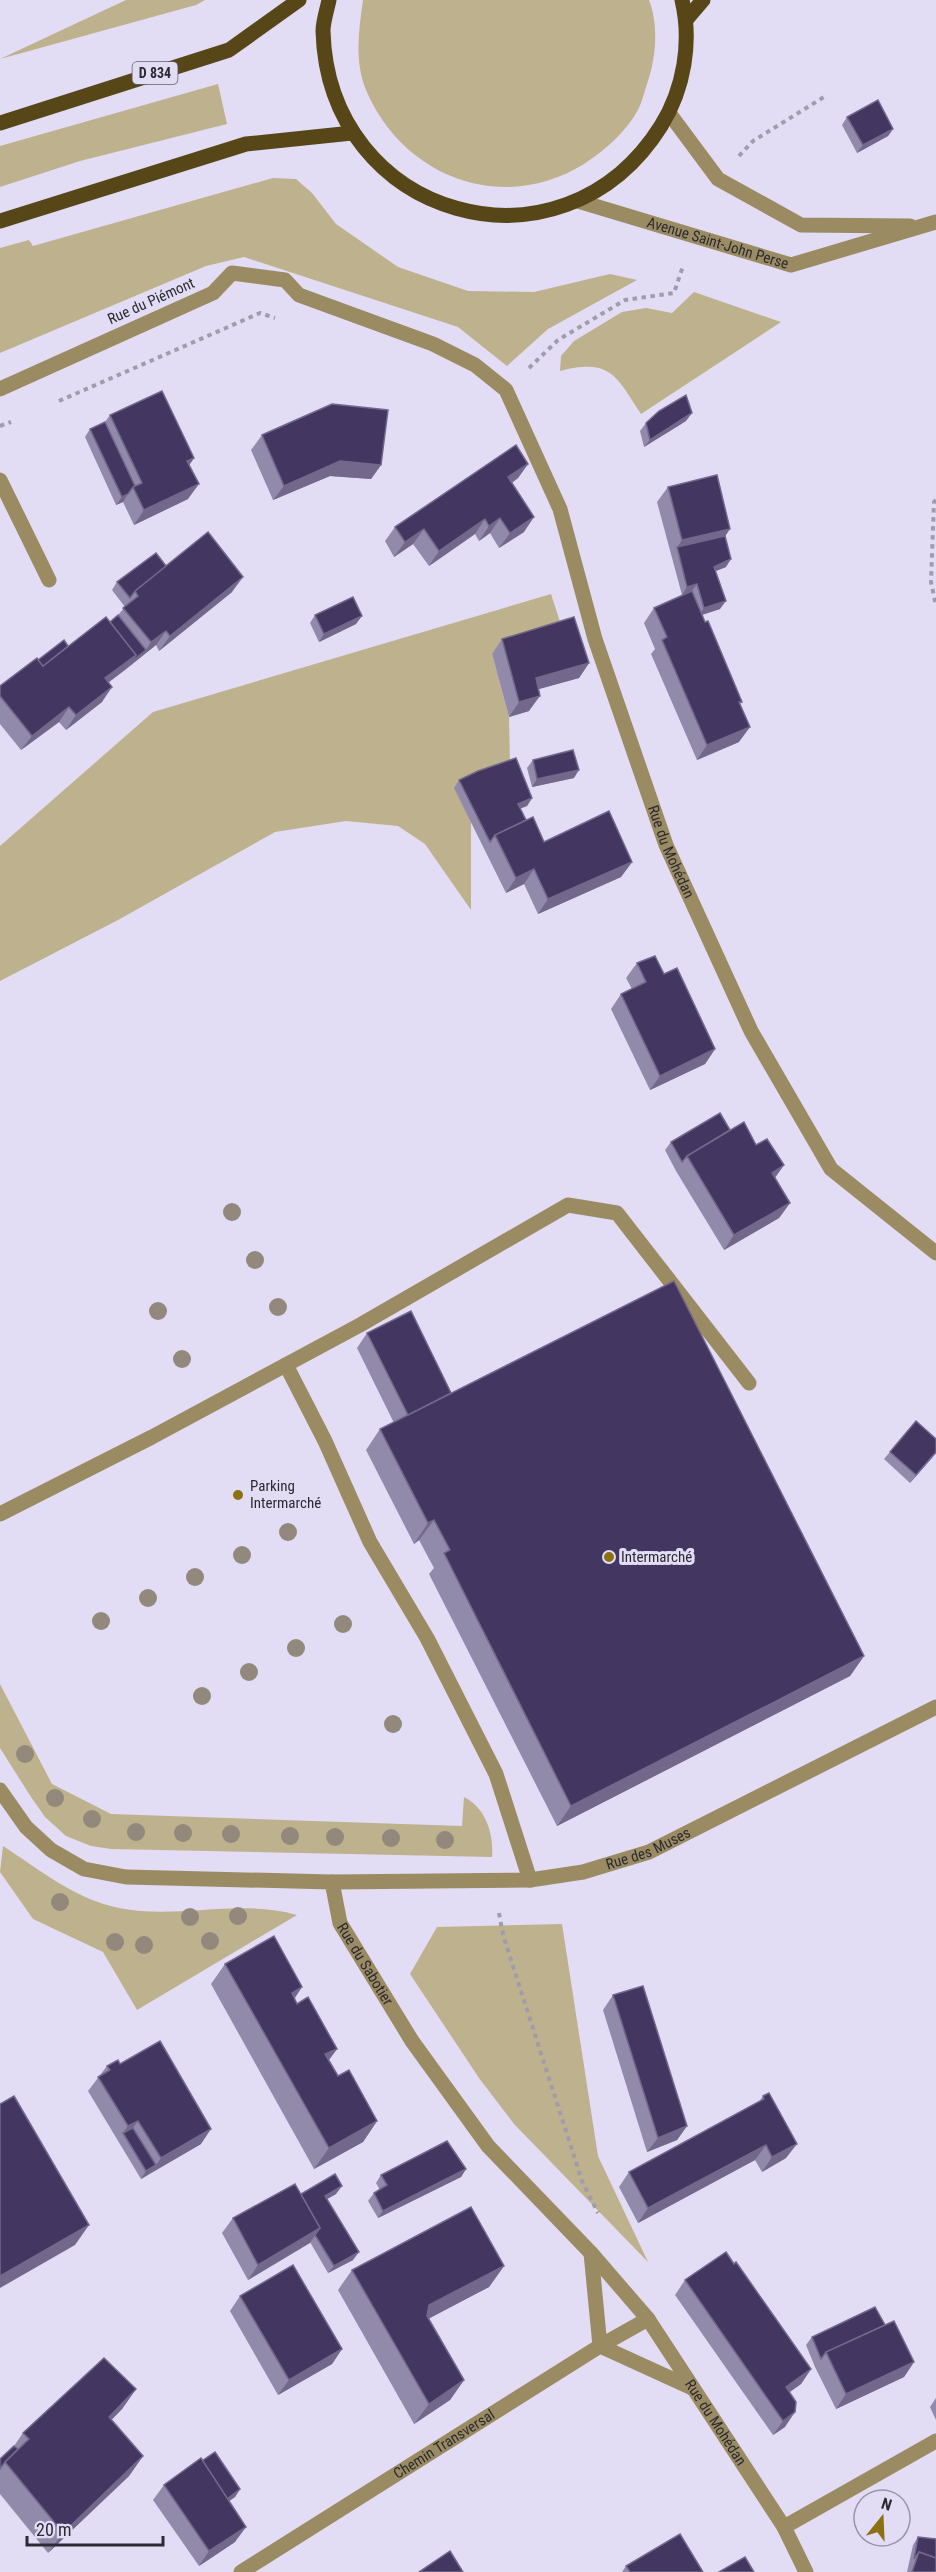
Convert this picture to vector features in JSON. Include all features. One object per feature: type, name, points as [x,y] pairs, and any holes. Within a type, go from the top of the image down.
[{"type":"main road","name":"D 834","points":[[0,123],[229,50],[299,0]]},
{"type":"main road","points":[[329,0],[323,30],[330,83],[352,133],[386,172],[429,199],[478,214],[529,215],[578,201],[615,179],[646,149],[669,113],[684,67],[686,20],[682,0]]},
{"type":"main road","points":[[686,20],[703,0]]},
{"type":"main road","points":[[0,221],[246,144],[352,133]]},
{"type":"street","name":"Avenue Saint-John Perse","points":[[669,113],[718,179],[801,225],[932,224]]},
{"type":"street","name":"Avenue Saint-John Perse","points":[[578,201],[791,265],[932,224]]},
{"type":"street","name":"Rue du Piémont","points":[[0,389],[213,293],[232,273],[285,280],[299,296],[433,344],[476,365],[506,390]]},
{"type":"street","name":"Rue du Mohédan","points":[[506,390],[560,509],[595,639],[666,845],[751,1031],[831,1169],[936,1253]]},
{"type":"street","points":[[0,480],[49,580]]},
{"type":"street","points":[[0,1514],[152,1437],[286,1365],[568,1205],[617,1213],[749,1383]]},
{"type":"street","points":[[286,1365],[326,1441],[370,1542],[427,1638],[496,1774],[530,1880]]},
{"type":"street","name":"Rue des Muses","points":[[332,1882],[530,1880],[583,1872],[649,1852],[936,1707]]},
{"type":"street","points":[[0,1790],[26,1827],[51,1850],[84,1869],[126,1876],[332,1882]]},
{"type":"street","name":"Rue du Sabotier","points":[[332,1882],[340,1923],[412,2041],[488,2146],[591,2253],[648,2319]]},
{"type":"street","points":[[591,2253],[600,2346],[692,2388]]},
{"type":"street","name":"Rue du Mohédan","points":[[648,2319],[784,2527],[806,2572]]},
{"type":"street","name":"Chemin Transversal","points":[[241,2572],[600,2346],[648,2319]]},
{"type":"street","points":[[784,2527],[936,2441]]},
{"type":"path","points":[[54,403],[260,313],[282,320]]},
{"type":"path","points":[[0,426],[22,417]]},
{"type":"path","points":[[936,500],[934,502],[932,582],[936,606]]},
{"type":"path","points":[[494,1879],[503,1935],[582,2181],[608,2231],[591,2253]]},
{"type":"shaded area","points":[[126,0],[205,0],[196,5],[0,59]]},
{"type":"shaded area","points":[[363,0],[649,0],[654,20],[654,53],[641,104],[627,126],[599,153],[584,164],[553,179],[521,186],[489,186],[458,179],[430,165],[404,145],[383,120],[366,90],[359,56]]},
{"type":"shaded area","points":[[218,84],[227,124],[80,161],[0,187],[0,146]]},
{"type":"shaded area","points":[[273,178],[296,179],[312,193],[336,224],[398,267],[468,291],[534,292],[610,274],[637,280],[548,329],[507,366],[458,327],[244,257],[206,266],[0,353],[0,248],[29,240],[33,246]]},
{"type":"shaded area","points":[[694,292],[781,322],[641,414],[625,389],[610,373],[591,367],[560,371],[561,356],[574,341],[622,312],[646,308],[672,313]]},
{"type":"shaded area","points":[[551,594],[563,631],[492,654],[509,717],[510,766],[471,821],[471,910],[425,844],[398,826],[346,821],[275,832],[118,920],[0,981],[0,846],[153,712]]},
{"type":"shaded area","points":[[0,1684],[52,1784],[111,1814],[462,1826],[464,1797],[478,1808],[487,1822],[492,1839],[492,1857],[111,1849],[91,1846],[66,1836],[45,1817],[0,1748]]},
{"type":"shaded area","points":[[3,1846],[73,1891],[119,1908],[164,1912],[253,1908],[297,1915],[137,2010],[103,1952],[33,1919],[0,1872]]},
{"type":"shaded area","points":[[562,1924],[598,2156],[648,2262],[514,2124],[479,2078],[410,1974],[437,1927]]},
{"type":"building","points":[[878,100],[893,129],[863,145],[847,117]]},
{"type":"building","points":[[162,391],[194,458],[187,461],[199,484],[144,510],[133,487],[142,483],[110,415]]},
{"type":"building","points":[[686,395],[692,413],[650,440],[646,423],[659,411]]},
{"type":"building","points":[[332,404],[388,410],[381,465],[340,461],[284,486],[262,435]]},
{"type":"building","points":[[105,422],[135,486],[122,497],[90,429]]},
{"type":"building","points":[[516,445],[528,464],[508,477],[534,517],[510,533],[500,518],[489,526],[485,519],[439,551],[424,529],[405,542],[395,527]]},
{"type":"building","points":[[717,475],[730,529],[682,540],[668,487]]},
{"type":"building","points":[[208,532],[243,577],[170,636],[166,631],[151,642],[123,608],[138,596],[135,591]]},
{"type":"building","points":[[725,536],[731,559],[714,567],[726,601],[704,608],[697,584],[687,587],[677,547]]},
{"type":"building","points":[[156,553],[166,566],[135,591],[130,598],[117,582]]},
{"type":"building","points":[[692,591],[705,622],[708,621],[750,727],[707,745],[662,640],[667,637],[654,608]]},
{"type":"building","points":[[353,597],[362,616],[324,634],[315,615]]},
{"type":"building","points":[[118,615],[146,650],[131,662],[136,655],[110,622]]},
{"type":"building","points":[[106,617],[136,655],[105,678],[112,687],[76,715],[69,707],[32,736],[0,696],[0,686],[37,658],[43,666]]},
{"type":"building","points":[[574,617],[589,663],[536,678],[540,696],[519,702],[502,639]]},
{"type":"building","points":[[64,640],[68,646],[43,666],[38,660]]},
{"type":"building","points":[[573,750],[579,770],[537,779],[533,760]]},
{"type":"building","points":[[516,758],[532,798],[518,804],[526,820],[495,835],[490,842],[459,780]]},
{"type":"building","points":[[609,811],[632,862],[548,899],[534,869],[516,878],[495,835],[533,817],[544,842]]},
{"type":"building","points":[[655,956],[664,974],[677,968],[715,1049],[660,1076],[621,994],[646,982],[637,963]]},
{"type":"building","points":[[720,1113],[730,1130],[687,1156],[682,1162],[671,1142]]},
{"type":"building","points":[[744,1122],[756,1145],[767,1139],[784,1165],[772,1173],[790,1203],[734,1235],[687,1156]]},
{"type":"building","name":"Intermarché","points":[[674,1281],[864,1656],[571,1806],[444,1553],[450,1550],[434,1520],[428,1523],[380,1429]]},
{"type":"building","points":[[411,1311],[451,1393],[408,1415],[367,1333]]},
{"type":"building","points":[[916,1421],[936,1439],[936,1452],[916,1475],[890,1452]]},
{"type":"building","points":[[274,1936],[302,1987],[292,1993],[297,2004],[308,1997],[337,2049],[325,2054],[338,2076],[349,2070],[377,2121],[329,2148],[225,1964]]},
{"type":"building","points":[[643,1986],[687,2126],[658,2138],[613,1995]]},
{"type":"building","points":[[160,2041],[211,2129],[161,2158],[138,2121],[128,2126],[98,2077],[110,2070],[107,2066],[118,2060],[120,2064]]},
{"type":"building","points":[[769,2093],[797,2144],[772,2157],[766,2145],[648,2208],[629,2172],[764,2099],[763,2096]]},
{"type":"building","points":[[14,2096],[89,2225],[0,2276],[0,2104]]},
{"type":"building","points":[[133,2128],[156,2165],[146,2171],[123,2133]]},
{"type":"building","points":[[447,2141],[466,2169],[383,2211],[374,2193],[387,2185],[381,2175]]},
{"type":"building","points":[[335,2174],[342,2186],[325,2196],[359,2252],[334,2266],[315,2235],[320,2228],[301,2194]]},
{"type":"building","points":[[295,2184],[320,2228],[258,2265],[233,2218]]},
{"type":"building","points":[[471,2207],[504,2266],[429,2305],[427,2316],[464,2380],[429,2404],[352,2270]]},
{"type":"building","points":[[726,2252],[734,2264],[736,2262],[811,2369],[786,2387],[796,2402],[795,2412],[783,2421],[685,2280]]},
{"type":"building","points":[[293,2265],[342,2349],[289,2380],[240,2296]]},
{"type":"building","points":[[875,2307],[885,2325],[826,2352],[821,2359],[812,2337]]},
{"type":"building","points":[[894,2321],[914,2362],[846,2394],[826,2352]]},
{"type":"building","points":[[104,2358],[136,2389],[109,2417],[143,2456],[63,2533],[5,2462],[29,2439],[23,2433]]},
{"type":"building","points":[[14,2446],[18,2449],[0,2469],[0,2459]]},
{"type":"building","points":[[215,2452],[240,2489],[227,2499],[202,2461]]},
{"type":"building","points":[[201,2458],[246,2527],[209,2551],[164,2485]]},
{"type":"building","points":[[680,2534],[703,2572],[630,2572],[626,2566]]},
{"type":"building","points":[[918,2537],[936,2539],[936,2558],[919,2552],[914,2559]]},
{"type":"building","points":[[450,2551],[463,2572],[419,2572]]},
{"type":"building","points":[[919,2552],[936,2558],[936,2572],[912,2572]]},
{"type":"building","points":[[745,2557],[754,2572],[719,2572]]},
{"type":"place","name":"Parking Intermarché","points":[[238,1495]]},
{"type":"place","name":"Intermarché","points":[[609,1557]]}]
